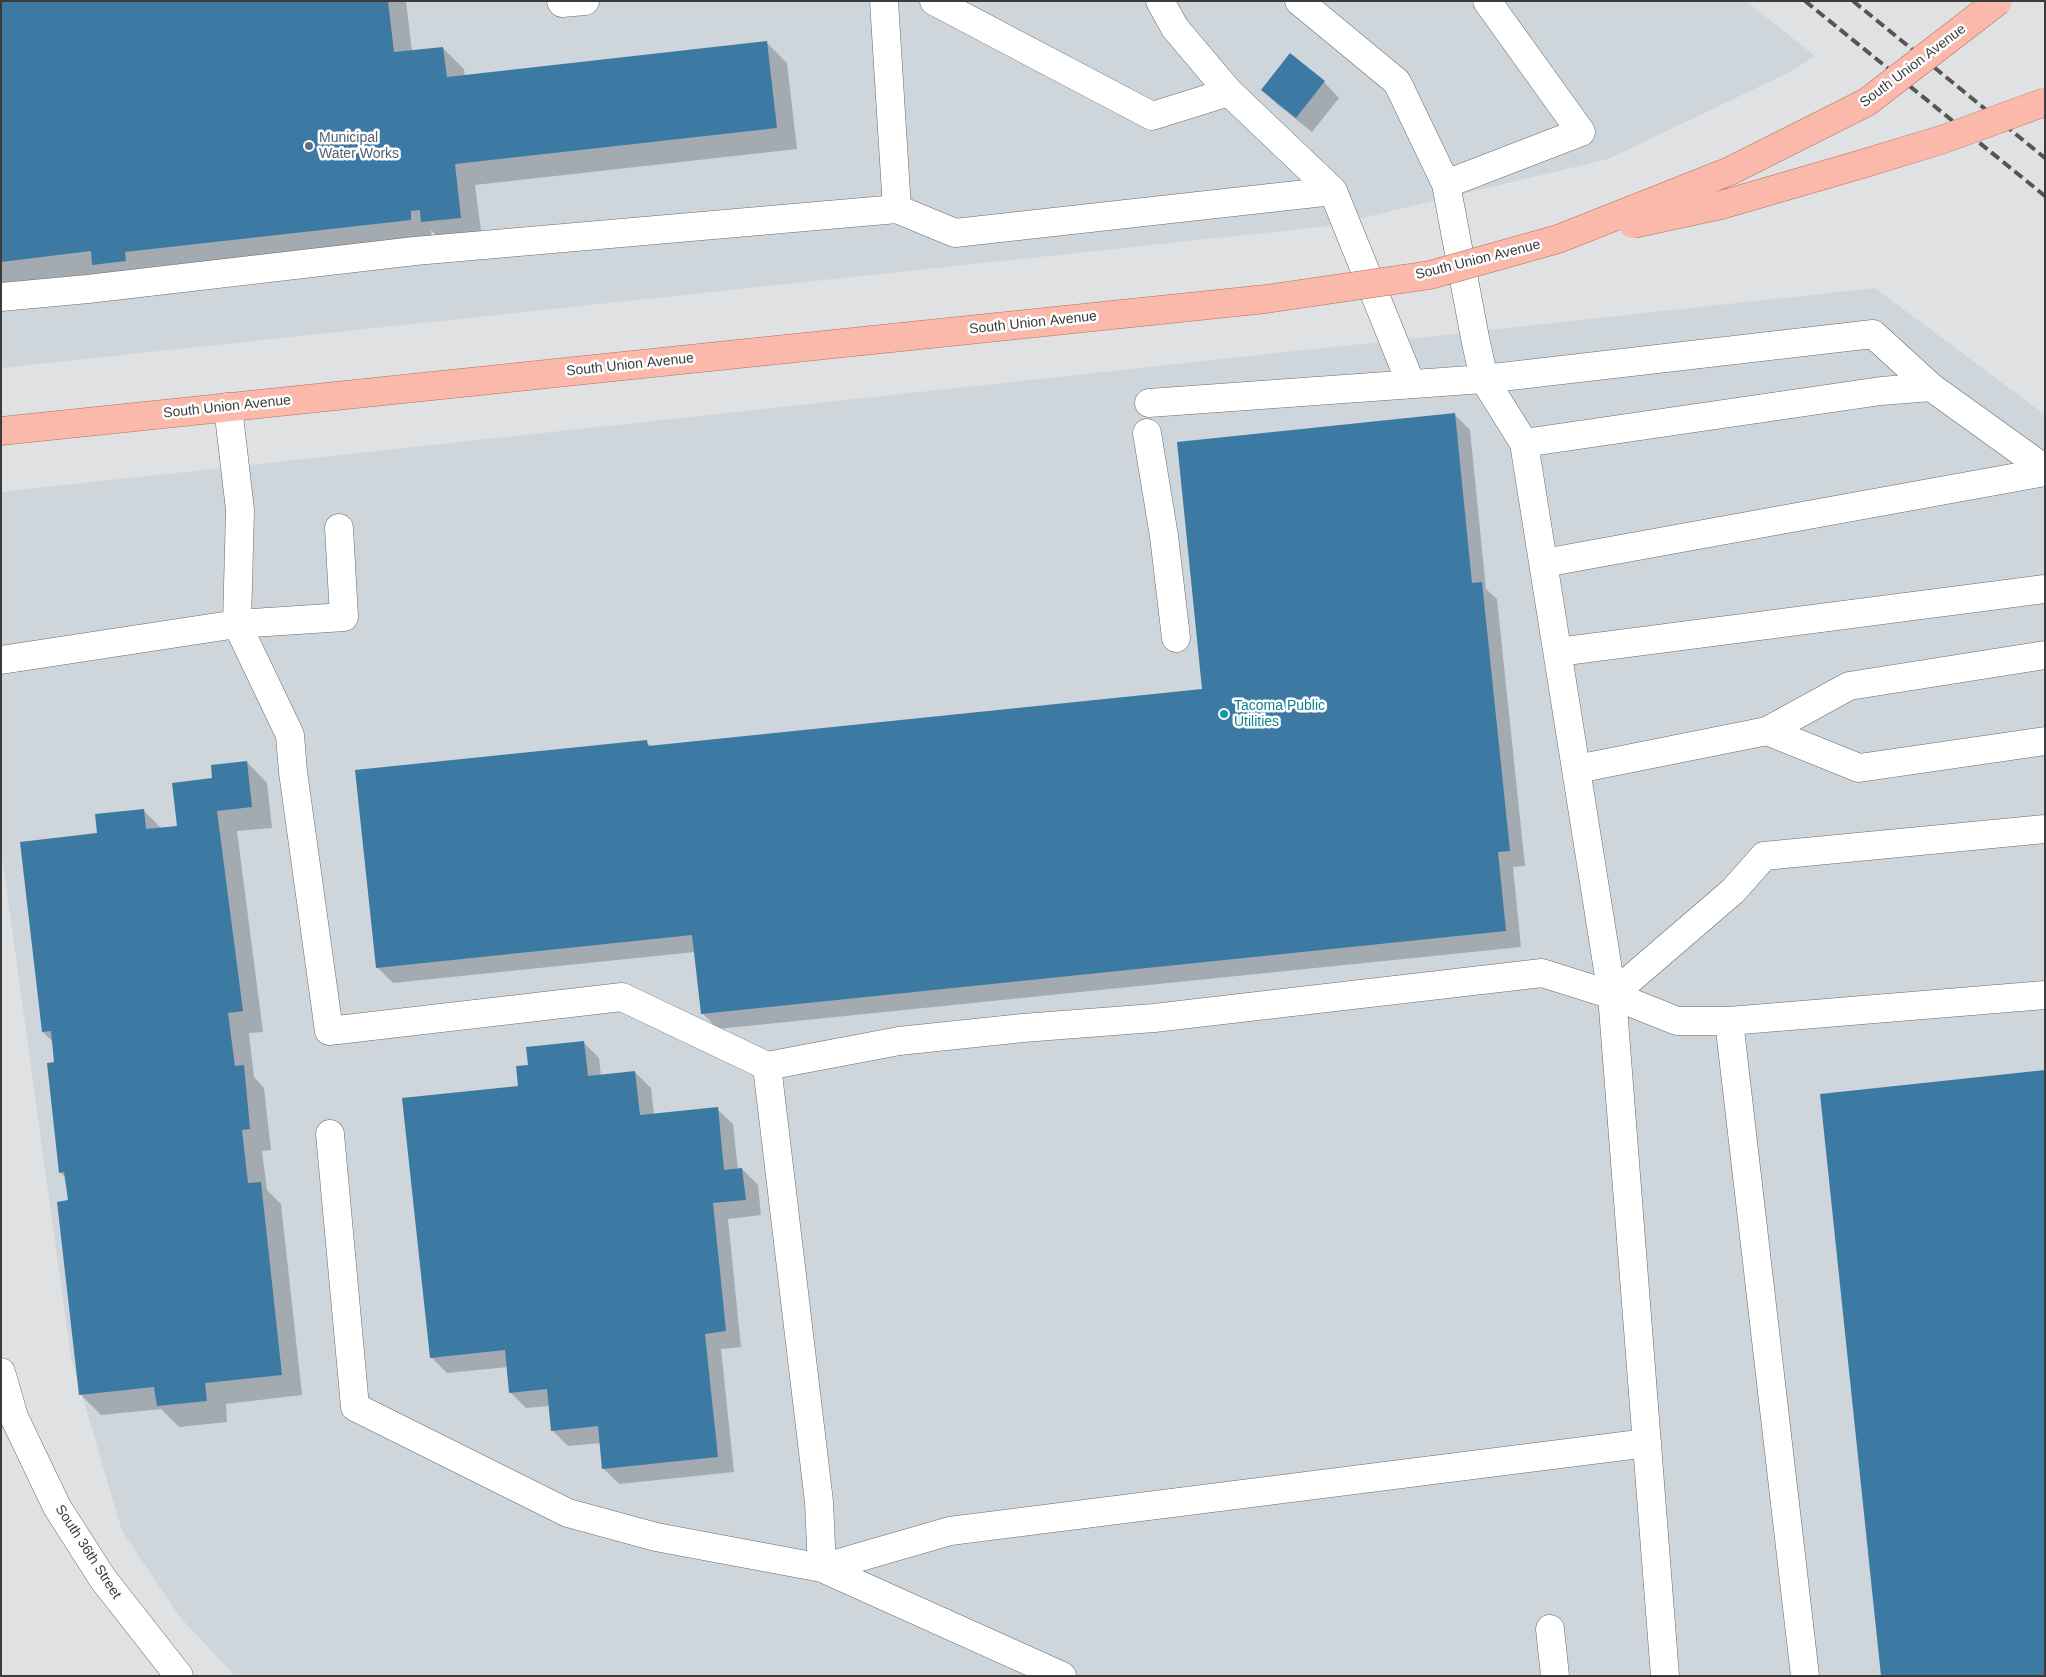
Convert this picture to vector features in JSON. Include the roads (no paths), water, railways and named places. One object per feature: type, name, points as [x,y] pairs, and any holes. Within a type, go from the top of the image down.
[{"type":"main road","name":"South Union Avenue","points":[[1,430],[1276,298],[1430,275],[1558,239],[1730,171],[1867,102],[1998,1]]},
{"type":"main road","points":[[1558,239],[1721,205],[1934,142],[2045,102]]},
{"type":"street","points":[[562,1],[562,3],[585,1]]},
{"type":"street","points":[[884,1],[897,209]]},
{"type":"street","points":[[934,1],[1152,116],[1229,92]]},
{"type":"street","points":[[1160,1],[1175,28],[1229,92],[1333,191],[1410,384]]},
{"type":"street","points":[[1299,1],[1397,82],[1446,184],[1484,379],[1524,443],[1612,994],[1665,1676]]},
{"type":"street","points":[[1446,184],[1581,132],[1487,1]]},
{"type":"street","points":[[1,298],[415,251],[897,209],[955,233],[1333,191]]},
{"type":"street","points":[[1150,403],[1484,379],[1873,334],[1931,387],[2045,470]]},
{"type":"street","points":[[1524,443],[1881,391],[1931,387]]},
{"type":"street","points":[[228,407],[240,510],[236,624],[290,735],[294,782],[329,1031],[622,997],[767,1066],[898,1041],[1164,1017],[1542,972],[1612,994],[1677,1022],[1729,1020],[2045,995]]},
{"type":"street","points":[[1147,433],[1164,536],[1176,638]]},
{"type":"street","points":[[1544,563],[2045,470]]},
{"type":"street","points":[[1,660],[236,624],[344,617],[339,528]]},
{"type":"street","points":[[1558,652],[2045,589]]},
{"type":"street","points":[[1577,769],[1767,731],[1849,686],[2045,655]]},
{"type":"street","points":[[1767,731],[1859,768],[2045,741]]},
{"type":"street","points":[[1612,994],[1733,891],[1764,856],[2045,829]]},
{"type":"street","points":[[1729,1020],[1805,1676]]},
{"type":"street","points":[[767,1066],[819,1502],[822,1568]]},
{"type":"street","points":[[330,1134],[355,1407],[568,1514],[656,1538],[822,1568],[1062,1676]]},
{"type":"street","name":"South 36th Street","points":[[1,1372],[14,1417],[57,1507],[102,1579],[179,1676]]},
{"type":"street","points":[[822,1568],[950,1531],[1647,1443]]},
{"type":"street","points":[[1550,1630],[1555,1676]]},
{"type":"railway","points":[[1805,1],[2045,196]]},
{"type":"railway","points":[[1853,1],[2045,158]]},
{"type":"place","name":"Municipal Water Works","points":[[309,146]]},
{"type":"place","name":"Tacoma Public Utilities","points":[[1224,714]]}]
